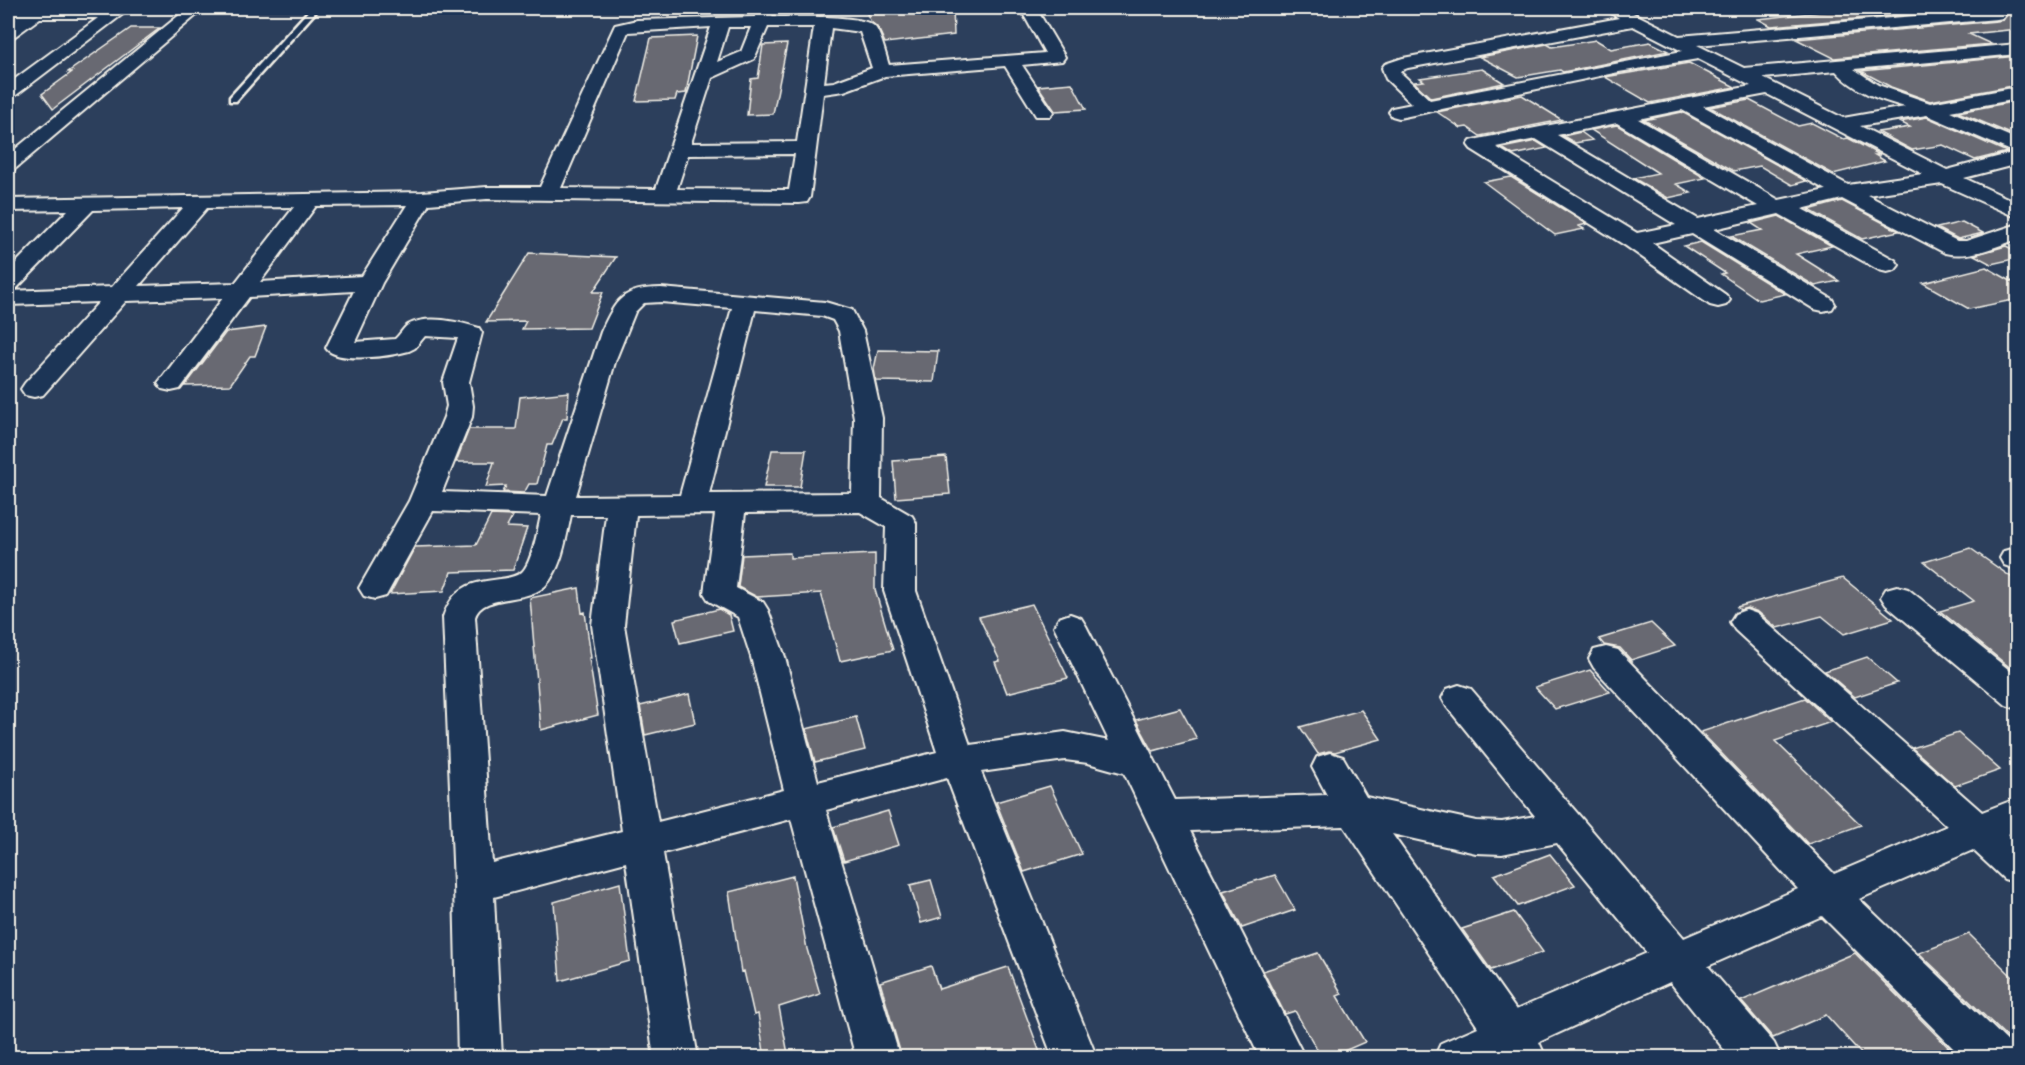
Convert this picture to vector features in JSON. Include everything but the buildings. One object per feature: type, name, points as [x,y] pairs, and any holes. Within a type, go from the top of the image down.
[{"type":"street","points":[[8,165],[197,8]]},
{"type":"street","points":[[814,89],[837,87],[882,71],[1056,57],[1028,8]]},
{"type":"street","points":[[1611,8],[1944,177],[2018,212]]},
{"type":"street","points":[[1889,8],[1915,21]]},
{"type":"street","points":[[8,33],[41,10]]},
{"type":"street","points":[[8,15],[41,10],[119,10]]},
{"type":"street","points":[[8,92],[119,10]]},
{"type":"street","points":[[1840,12],[1865,25]]},
{"type":"street","points":[[1677,41],[1997,14]]},
{"type":"street","points":[[548,194],[621,29],[637,25],[721,22],[764,15],[862,26],[868,28],[882,71]]},
{"type":"street","points":[[705,74],[748,55],[764,15]]},
{"type":"street","points":[[664,196],[721,22]]},
{"type":"street","points":[[8,205],[422,198],[487,193],[799,197],[824,22]]},
{"type":"street","points":[[1426,106],[1392,75],[1391,68],[1403,63],[1641,23],[1681,22]]},
{"type":"street","points":[[1743,74],[2018,49]]},
{"type":"street","points":[[1399,112],[1619,67],[1701,53]]},
{"type":"street","points":[[1010,60],[1043,112]]},
{"type":"street","points":[[1841,66],[1852,79],[1884,96],[1930,109],[2018,147]]},
{"type":"street","points":[[1718,300],[1634,241],[1478,145],[1769,88]]},
{"type":"street","points":[[1841,124],[2008,95],[2018,104]]},
{"type":"street","points":[[1685,104],[1845,192],[1958,249],[1968,248],[2018,231]]},
{"type":"street","points":[[1620,117],[1778,207],[1887,265]]},
{"type":"street","points":[[1539,133],[1823,304]]},
{"type":"street","points":[[680,149],[806,148]]},
{"type":"street","points":[[1634,241],[1845,192],[1944,177],[2018,158]]},
{"type":"street","points":[[375,588],[424,501],[458,417],[460,406],[456,382],[471,336],[470,333],[460,331],[421,329],[416,330],[406,344],[400,346],[339,349],[370,283],[422,198]]},
{"type":"street","points":[[171,383],[310,200]]},
{"type":"street","points":[[34,389],[202,201]]},
{"type":"street","points":[[8,284],[88,203]]},
{"type":"street","points":[[8,298],[370,283]]},
{"type":"street","points":[[480,1058],[474,885],[459,617],[461,605],[468,598],[519,587],[533,579],[541,570],[558,506],[609,343],[624,306],[637,297],[660,294],[745,304],[825,309],[843,315],[850,331],[868,418],[866,502]]},
{"type":"street","points":[[692,504],[745,304]]},
{"type":"street","points":[[424,501],[558,506],[866,502],[901,523],[900,591],[943,722],[1075,1058]]},
{"type":"street","points":[[731,504],[720,592],[752,610],[768,657],[805,801],[878,1058]]},
{"type":"street","points":[[622,505],[608,625],[644,842],[676,1058]]},
{"type":"street","points":[[1897,597],[2018,696]]},
{"type":"street","points":[[1746,621],[2018,867]]},
{"type":"street","points":[[1070,626],[1283,1058]]},
{"type":"street","points":[[1606,659],[1827,894],[1994,1058]]},
{"type":"street","points":[[1460,698],[1675,960],[1759,1058]]},
{"type":"street","points":[[474,885],[958,761],[1065,746],[1088,749],[1138,763]]},
{"type":"street","points":[[1329,767],[1354,810],[1515,1046]]},
{"type":"street","points":[[1164,816],[1354,810],[1476,837],[1502,838],[1524,836],[1565,826]]},
{"type":"street","points":[[1456,1058],[1515,1046],[1675,960],[2018,813]]},
{"type":"lane","points":[[233,99],[315,8]]}]
